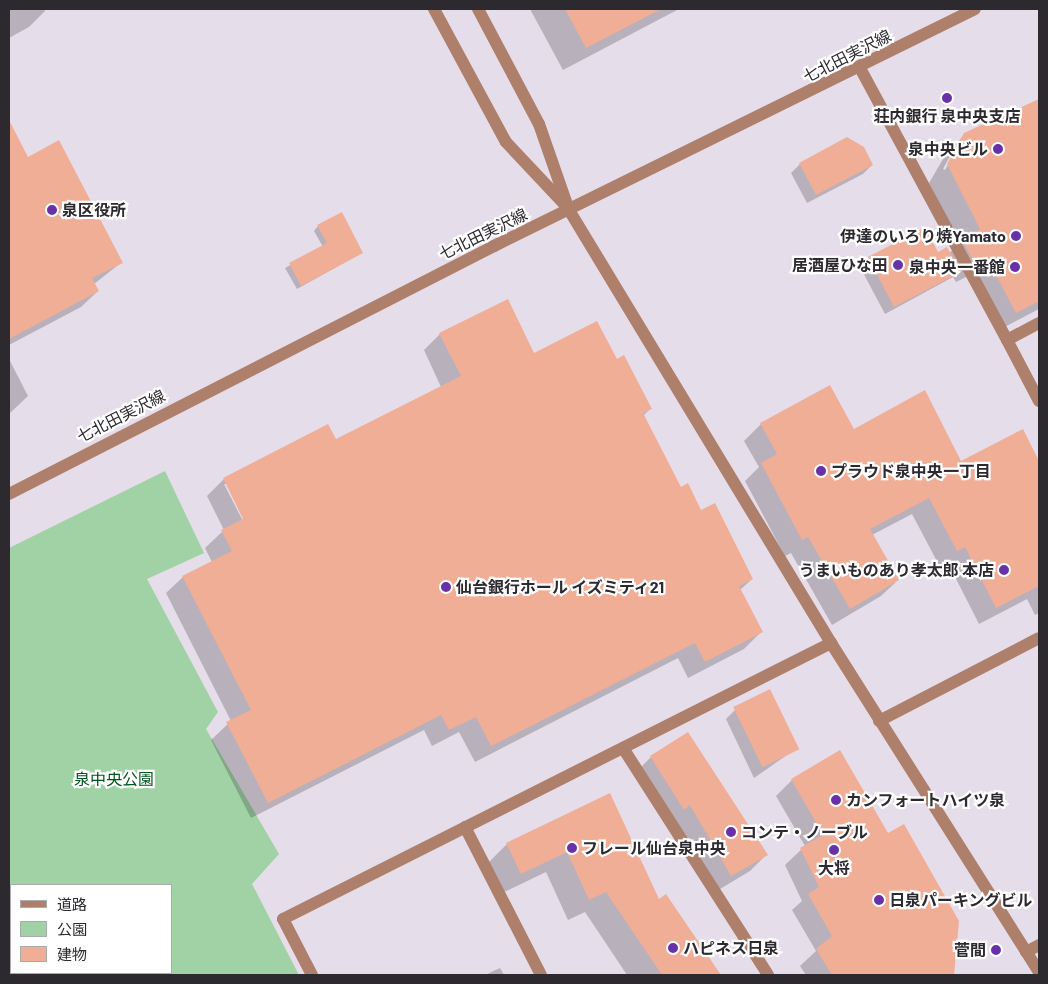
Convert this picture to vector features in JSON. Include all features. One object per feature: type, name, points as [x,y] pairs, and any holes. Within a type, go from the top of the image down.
[{"type":"street","points":[[434,9],[506,142],[569,210],[879,721],[1039,972]]},
{"type":"street","points":[[478,9],[539,124],[569,210]]},
{"type":"street","name":"七北田実沢線","points":[[9,494],[569,210],[860,68],[975,9]]},
{"type":"street","points":[[860,68],[1039,401]]},
{"type":"street","points":[[1007,340],[1039,323]]},
{"type":"street","points":[[879,721],[1039,638]]},
{"type":"street","points":[[312,975],[283,919],[831,643]]},
{"type":"street","points":[[623,748],[768,975]]},
{"type":"street","points":[[465,827],[541,975]]},
{"type":"street","points":[[1026,952],[1039,944]]},
{"type":"green space","name":"泉中央公園","points":[[165,471],[204,553],[147,579],[218,712],[206,729],[279,854],[252,884],[299,975],[9,975],[9,548]]},
{"type":"building","points":[[565,9],[661,9],[586,48]]},
{"type":"building","points":[[1039,99],[1039,301],[1016,313],[987,258],[975,264],[962,239],[980,229],[947,164],[964,133]]},
{"type":"building","name":"泉区役所","points":[[9,120],[28,157],[59,140],[123,263],[92,278],[99,291],[9,339]]},
{"type":"building","points":[[847,137],[864,147],[873,165],[816,195],[799,163]]},
{"type":"building","points":[[342,212],[363,253],[301,286],[289,263],[327,243],[317,225]]},
{"type":"building","points":[[925,227],[938,252],[947,247],[961,272],[894,307],[868,257]]},
{"type":"building","points":[[508,299],[534,353],[597,321],[617,359],[624,355],[652,409],[643,413],[681,487],[688,483],[701,510],[715,503],[753,579],[739,586],[763,632],[705,662],[695,643],[491,746],[476,717],[449,730],[441,715],[268,803],[226,722],[251,710],[182,576],[232,551],[221,530],[243,519],[223,478],[328,424],[336,439],[461,376],[439,333]]},
{"type":"building","points":[[830,385],[854,429],[925,390],[961,461],[1023,429],[1039,461],[1039,586],[996,608],[965,547],[957,551],[929,498],[870,529],[899,580],[850,609],[808,537],[802,540],[761,463],[777,454],[760,423]]},
{"type":"building","points":[[770,689],[799,749],[763,767],[733,707]]},
{"type":"building","points":[[688,732],[768,855],[731,876],[690,805],[684,810],[650,756]]},
{"type":"building","name":"日泉パーキングビル","points":[[840,750],[888,833],[904,824],[959,921],[954,975],[832,975],[816,949],[832,936],[808,894],[819,887],[800,848],[823,835],[791,779]]},
{"type":"building","points":[[610,793],[659,899],[666,894],[721,975],[662,975],[606,892],[589,900],[567,852],[521,874],[506,843]]},
{"type":"place","name":"荘内銀行 泉中央支店","points":[[947,98]]},
{"type":"place","name":"泉中央ビル","points":[[998,149]]},
{"type":"place","name":"泉区役所","points":[[52,210]]},
{"type":"place","name":"伊達のいろり焼Yamato","points":[[1016,236]]},
{"type":"place","name":"居酒屋ひな田","points":[[898,265]]},
{"type":"place","name":"泉中央一番館","points":[[1015,267]]},
{"type":"place","name":"プラウド泉中央一丁目","points":[[821,471]]},
{"type":"place","name":"うまいものあり孝太郎 本店","points":[[1004,570]]},
{"type":"place","name":"仙台銀行ホール イズミティ21","points":[[446,587]]},
{"type":"place","name":"カンフォートハイツ泉","points":[[836,800]]},
{"type":"place","name":"コンテ・ノーブル","points":[[731,832]]},
{"type":"place","name":"フレール仙台泉中央","points":[[572,848]]},
{"type":"place","name":"大将","points":[[834,850]]},
{"type":"place","name":"日泉パーキングビル","points":[[879,900]]},
{"type":"place","name":"ハピネス日泉","points":[[673,948]]},
{"type":"place","name":"菅間","points":[[996,950]]}]
